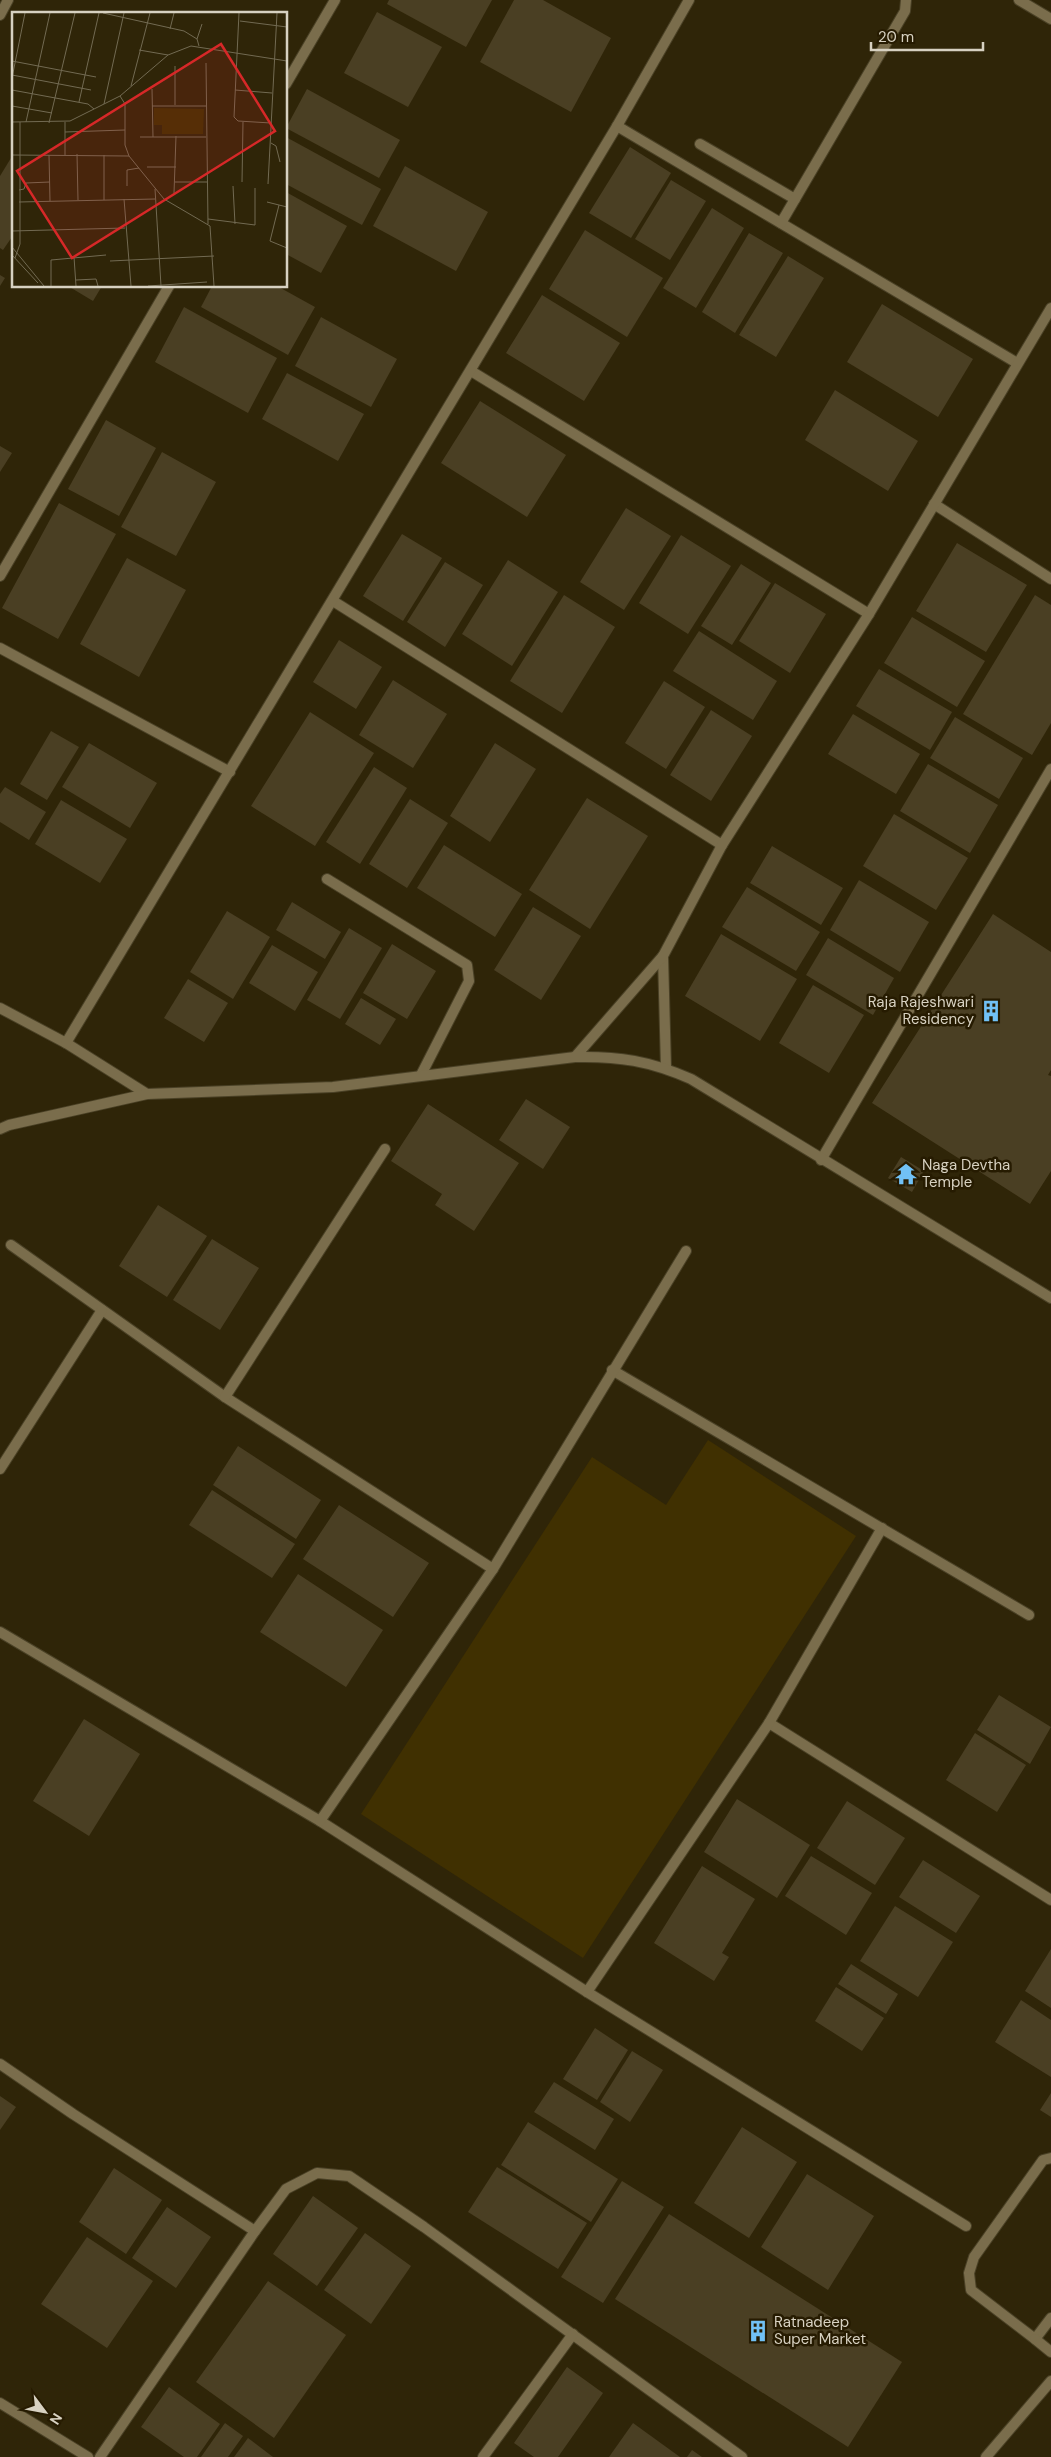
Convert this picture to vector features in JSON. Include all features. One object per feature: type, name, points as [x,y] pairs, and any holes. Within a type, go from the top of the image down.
[{"type":"street","points":[[0,15],[8,0]]},
{"type":"street","points":[[288,81],[335,0]]},
{"type":"street","points":[[66,1043],[471,371],[617,126],[689,0]]},
{"type":"street","points":[[781,223],[906,11],[906,0]]},
{"type":"street","points":[[1019,0],[1051,19]]},
{"type":"street","points":[[617,126],[1017,362]]},
{"type":"street","points":[[700,144],[795,199]]},
{"type":"street","points":[[0,576],[168,288]]},
{"type":"street","points":[[575,1057],[663,956],[722,845],[869,614],[1017,362],[1051,308]]},
{"type":"street","points":[[471,371],[869,614]]},
{"type":"street","points":[[934,504],[1051,579]]},
{"type":"street","points":[[333,601],[722,845]]},
{"type":"street","points":[[0,648],[230,772]]},
{"type":"street","points":[[821,1160],[1051,769]]},
{"type":"street","points":[[327,879],[467,965],[469,981],[421,1074]]},
{"type":"street","points":[[663,956],[666,1068]]},
{"type":"street","points":[[0,1008],[66,1043],[147,1094]]},
{"type":"street","points":[[0,1129],[9,1124],[147,1094],[333,1087],[421,1074],[575,1057],[622,1058],[666,1068],[690,1079],[1051,1298]]},
{"type":"street","points":[[225,1397],[385,1149]]},
{"type":"street","points":[[11,1245],[225,1397],[493,1569]]},
{"type":"street","points":[[320,1821],[493,1569],[612,1370],[686,1251]]},
{"type":"street","points":[[0,1469],[102,1310]]},
{"type":"street","points":[[612,1370],[1029,1615]]},
{"type":"street","points":[[587,1992],[769,1723],[882,1528]]},
{"type":"street","points":[[0,1632],[320,1821],[587,1992],[966,2226]]},
{"type":"street","points":[[769,1723],[1051,1900]]},
{"type":"street","points":[[0,2064],[73,2114],[255,2231]]},
{"type":"street","points":[[1051,2158],[1043,2160],[974,2257],[969,2273],[971,2290],[1051,2352]]},
{"type":"street","points":[[100,2457],[255,2231],[286,2189],[317,2173],[349,2176],[424,2227],[742,2457]]},
{"type":"street","points":[[1035,2339],[1051,2318]]},
{"type":"street","points":[[483,2457],[573,2334]]},
{"type":"street","points":[[986,2457],[1051,2381]]},
{"type":"street","points":[[0,2403],[88,2457]]},
{"type":"shaded area","points":[[708,1440],[856,1536],[583,1958],[361,1814],[592,1457],[666,1505]]},
{"type":"building","points":[[389,0],[492,0],[466,47],[387,4]]},
{"type":"building","points":[[514,0],[543,0],[611,38],[571,112],[480,62]]},
{"type":"building","points":[[377,12],[442,47],[408,107],[344,73]]},
{"type":"building","points":[[307,89],[400,140],[379,178],[288,129],[288,124]]},
{"type":"building","points":[[288,138],[381,189],[362,225],[288,185]]},
{"type":"building","points":[[630,147],[671,173],[631,238],[589,213]]},
{"type":"building","points":[[11,158],[12,237],[3,250],[0,248],[0,176]]},
{"type":"building","points":[[405,166],[488,212],[456,271],[373,226]]},
{"type":"building","points":[[671,180],[706,201],[670,260],[635,239]]},
{"type":"building","points":[[288,193],[347,226],[321,273],[288,255]]},
{"type":"building","points":[[712,208],[744,228],[696,308],[663,288]]},
{"type":"building","points":[[585,230],[663,278],[627,337],[549,289]]},
{"type":"building","points":[[749,233],[783,253],[735,333],[702,312]]},
{"type":"building","points":[[788,256],[824,278],[776,357],[739,335]]},
{"type":"building","points":[[0,275],[5,278],[0,286]]},
{"type":"building","points":[[71,288],[101,288],[93,301]]},
{"type":"building","points":[[211,288],[281,288],[315,307],[288,355],[201,307]]},
{"type":"building","points":[[542,295],[620,343],[584,401],[506,353]]},
{"type":"building","points":[[882,304],[973,359],[938,417],[847,362]]},
{"type":"building","points":[[184,307],[277,358],[248,413],[155,362]]},
{"type":"building","points":[[321,317],[397,359],[371,407],[295,366]]},
{"type":"building","points":[[287,373],[364,414],[338,461],[262,419]]},
{"type":"building","points":[[835,390],[918,441],[888,491],[805,440]]},
{"type":"building","points":[[480,401],[566,455],[527,517],[441,463]]},
{"type":"building","points":[[106,420],[156,448],[119,516],[68,489]]},
{"type":"building","points":[[0,446],[12,453],[0,472]]},
{"type":"building","points":[[162,452],[216,482],[176,556],[121,527]]},
{"type":"building","points":[[59,503],[116,534],[58,639],[2,608]]},
{"type":"building","points":[[626,508],[671,536],[624,610],[580,582]]},
{"type":"building","points":[[402,534],[442,558],[403,621],[363,596]]},
{"type":"building","points":[[681,535],[731,566],[688,634],[639,603]]},
{"type":"building","points":[[957,543],[1027,585],[986,652],[916,611]]},
{"type":"building","points":[[127,558],[186,590],[139,677],[80,644]]},
{"type":"building","points":[[508,560],[558,592],[512,666],[462,634]]},
{"type":"building","points":[[445,562],[483,585],[445,647],[407,622]]},
{"type":"building","points":[[741,564],[771,583],[732,645],[701,626]]},
{"type":"building","points":[[775,583],[826,614],[790,673],[739,641]]},
{"type":"building","points":[[564,595],[615,627],[562,713],[510,681]]},
{"type":"building","points":[[1035,595],[1051,605],[1051,723],[1032,755],[963,714]]},
{"type":"building","points":[[912,617],[985,661],[957,707],[884,663]]},
{"type":"building","points":[[699,631],[777,681],[753,720],[673,671]]},
{"type":"building","points":[[339,640],[382,667],[356,709],[313,682]]},
{"type":"building","points":[[879,669],[952,712],[930,750],[856,706]]},
{"type":"building","points":[[393,680],[447,714],[413,768],[359,735]]},
{"type":"building","points":[[664,681],[705,707],[666,769],[625,743]]},
{"type":"building","points":[[711,710],[752,736],[711,801],[670,775]]},
{"type":"building","points":[[310,712],[374,753],[315,846],[251,806]]},
{"type":"building","points":[[853,714],[920,754],[896,794],[828,754]]},
{"type":"building","points":[[955,717],[1023,758],[999,799],[930,758]]},
{"type":"building","points":[[51,731],[79,747],[47,800],[20,784]]},
{"type":"building","points":[[89,743],[157,783],[130,828],[62,787]]},
{"type":"building","points":[[495,743],[536,769],[490,842],[450,816]]},
{"type":"building","points":[[928,764],[998,805],[970,853],[900,811]]},
{"type":"building","points":[[374,767],[407,788],[360,864],[326,842]]},
{"type":"building","points":[[5,787],[46,812],[29,840],[0,822],[0,794]]},
{"type":"building","points":[[587,798],[648,836],[590,929],[529,890]]},
{"type":"building","points":[[410,799],[448,823],[407,888],[369,864]]},
{"type":"building","points":[[61,800],[127,839],[100,883],[35,844]]},
{"type":"building","points":[[894,814],[968,858],[936,910],[863,866]]},
{"type":"building","points":[[444,845],[522,894],[495,937],[417,888]]},
{"type":"building","points":[[772,846],[843,888],[821,925],[750,883]]},
{"type":"building","points":[[859,880],[929,922],[900,972],[830,930]]},
{"type":"building","points":[[747,887],[820,932],[796,971],[722,927]]},
{"type":"building","points":[[292,902],[341,932],[325,959],[276,930]]},
{"type":"building","points":[[533,907],[581,936],[541,1000],[494,970]]},
{"type":"building","points":[[227,911],[270,937],[233,999],[190,972]]},
{"type":"building","name":"Raja Rajeshwari Residency","points":[[993,914],[1051,952],[1051,1070],[1048,1075],[1051,1076],[1051,1171],[1030,1204],[872,1103]]},
{"type":"building","points":[[349,928],[382,948],[340,1019],[307,1000]]},
{"type":"building","points":[[721,934],[797,979],[760,1041],[685,996]]},
{"type":"building","points":[[828,938],[894,978],[873,1015],[806,975]]},
{"type":"building","points":[[392,944],[436,971],[407,1019],[363,993]]},
{"type":"building","points":[[272,945],[318,972],[295,1011],[249,983]]},
{"type":"building","points":[[188,979],[228,1003],[204,1042],[164,1018]]},
{"type":"building","points":[[813,985],[864,1015],[829,1073],[779,1043]]},
{"type":"building","points":[[361,998],[396,1019],[380,1045],[345,1024]]},
{"type":"building","points":[[526,1099],[570,1127],[543,1169],[499,1140]]},
{"type":"building","points":[[428,1104],[519,1163],[474,1231],[435,1205],[442,1194],[391,1161]]},
{"type":"building","points":[[901,1157],[924,1171],[912,1192],[888,1178]]},
{"type":"building","points":[[158,1205],[207,1236],[167,1297],[119,1266]]},
{"type":"building","points":[[212,1239],[259,1268],[220,1330],[173,1300]]},
{"type":"building","points":[[238,1446],[321,1500],[296,1539],[213,1485]]},
{"type":"building","points":[[212,1490],[295,1544],[272,1578],[189,1525]]},
{"type":"building","points":[[339,1505],[429,1563],[393,1617],[303,1559]]},
{"type":"building","points":[[298,1574],[383,1630],[346,1687],[260,1632]]},
{"type":"building","points":[[999,1695],[1051,1727],[1030,1764],[977,1730]]},
{"type":"building","points":[[84,1719],[140,1754],[89,1836],[33,1801]]},
{"type":"building","points":[[975,1733],[1026,1765],[997,1812],[946,1780]]},
{"type":"building","points":[[737,1799],[810,1845],[777,1898],[704,1852]]},
{"type":"building","points":[[847,1801],[905,1838],[875,1885],[817,1848]]},
{"type":"building","points":[[811,1856],[872,1893],[846,1935],[785,1896]]},
{"type":"building","points":[[923,1860],[980,1896],[956,1933],[899,1897]]},
{"type":"building","points":[[702,1866],[755,1899],[722,1953],[729,1957],[714,1981],[654,1943]]},
{"type":"building","points":[[895,1906],[953,1942],[918,1997],[860,1961]]},
{"type":"building","points":[[1051,1949],[1051,2008],[1025,1991]]},
{"type":"building","points":[[851,1964],[898,1994],[886,2014],[838,1984]]},
{"type":"building","points":[[836,1987],[884,2018],[862,2051],[815,2021]]},
{"type":"building","points":[[1021,2000],[1051,2020],[1051,2077],[995,2042]]},
{"type":"building","points":[[595,2028],[628,2050],[597,2100],[563,2079]]},
{"type":"building","points":[[632,2051],[663,2070],[630,2122],[600,2102]]},
{"type":"building","points":[[554,2082],[614,2119],[595,2150],[534,2112]]},
{"type":"building","points":[[1051,2093],[1051,2117],[1040,2110]]},
{"type":"building","points":[[0,2096],[16,2107],[0,2130]]},
{"type":"building","points":[[528,2122],[618,2179],[591,2222],[501,2165]]},
{"type":"building","points":[[742,2127],[797,2162],[749,2238],[694,2203]]},
{"type":"building","points":[[497,2167],[587,2223],[558,2269],[468,2212]]},
{"type":"building","points":[[114,2168],[162,2200],[126,2254],[79,2222]]},
{"type":"building","points":[[807,2174],[874,2216],[828,2290],[761,2247]]},
{"type":"building","points":[[622,2181],[664,2207],[603,2303],[561,2277]]},
{"type":"building","points":[[313,2196],[358,2228],[317,2286],[273,2254]]},
{"type":"building","points":[[167,2207],[211,2237],[176,2288],[132,2258]]},
{"type":"building","name":"Ratnadeep Super Market","points":[[669,2214],[902,2362],[848,2447],[615,2299]]},
{"type":"building","points":[[365,2233],[411,2266],[371,2324],[324,2290]]},
{"type":"building","points":[[87,2237],[153,2281],[107,2348],[41,2304]]},
{"type":"building","points":[[268,2281],[346,2335],[274,2438],[196,2382]]},
{"type":"building","points":[[567,2367],[603,2393],[558,2457],[534,2457],[514,2443]]},
{"type":"building","points":[[169,2387],[220,2424],[197,2457],[184,2457],[141,2427]]},
{"type":"building","points":[[225,2423],[243,2436],[228,2457],[201,2457]]},
{"type":"building","points":[[633,2423],[680,2457],[609,2457]]},
{"type":"building","points":[[248,2438],[273,2457],[234,2457]]},
{"type":"building","points":[[692,2450],[702,2457],[687,2457]]},
{"type":"place","name":"Raja Rajeshwari Residency","points":[[991,1011]]},
{"type":"place","name":"Naga Devtha Temple","points":[[906,1174]]},
{"type":"place","name":"Ratnadeep Super Market","points":[[758,2331]]}]
